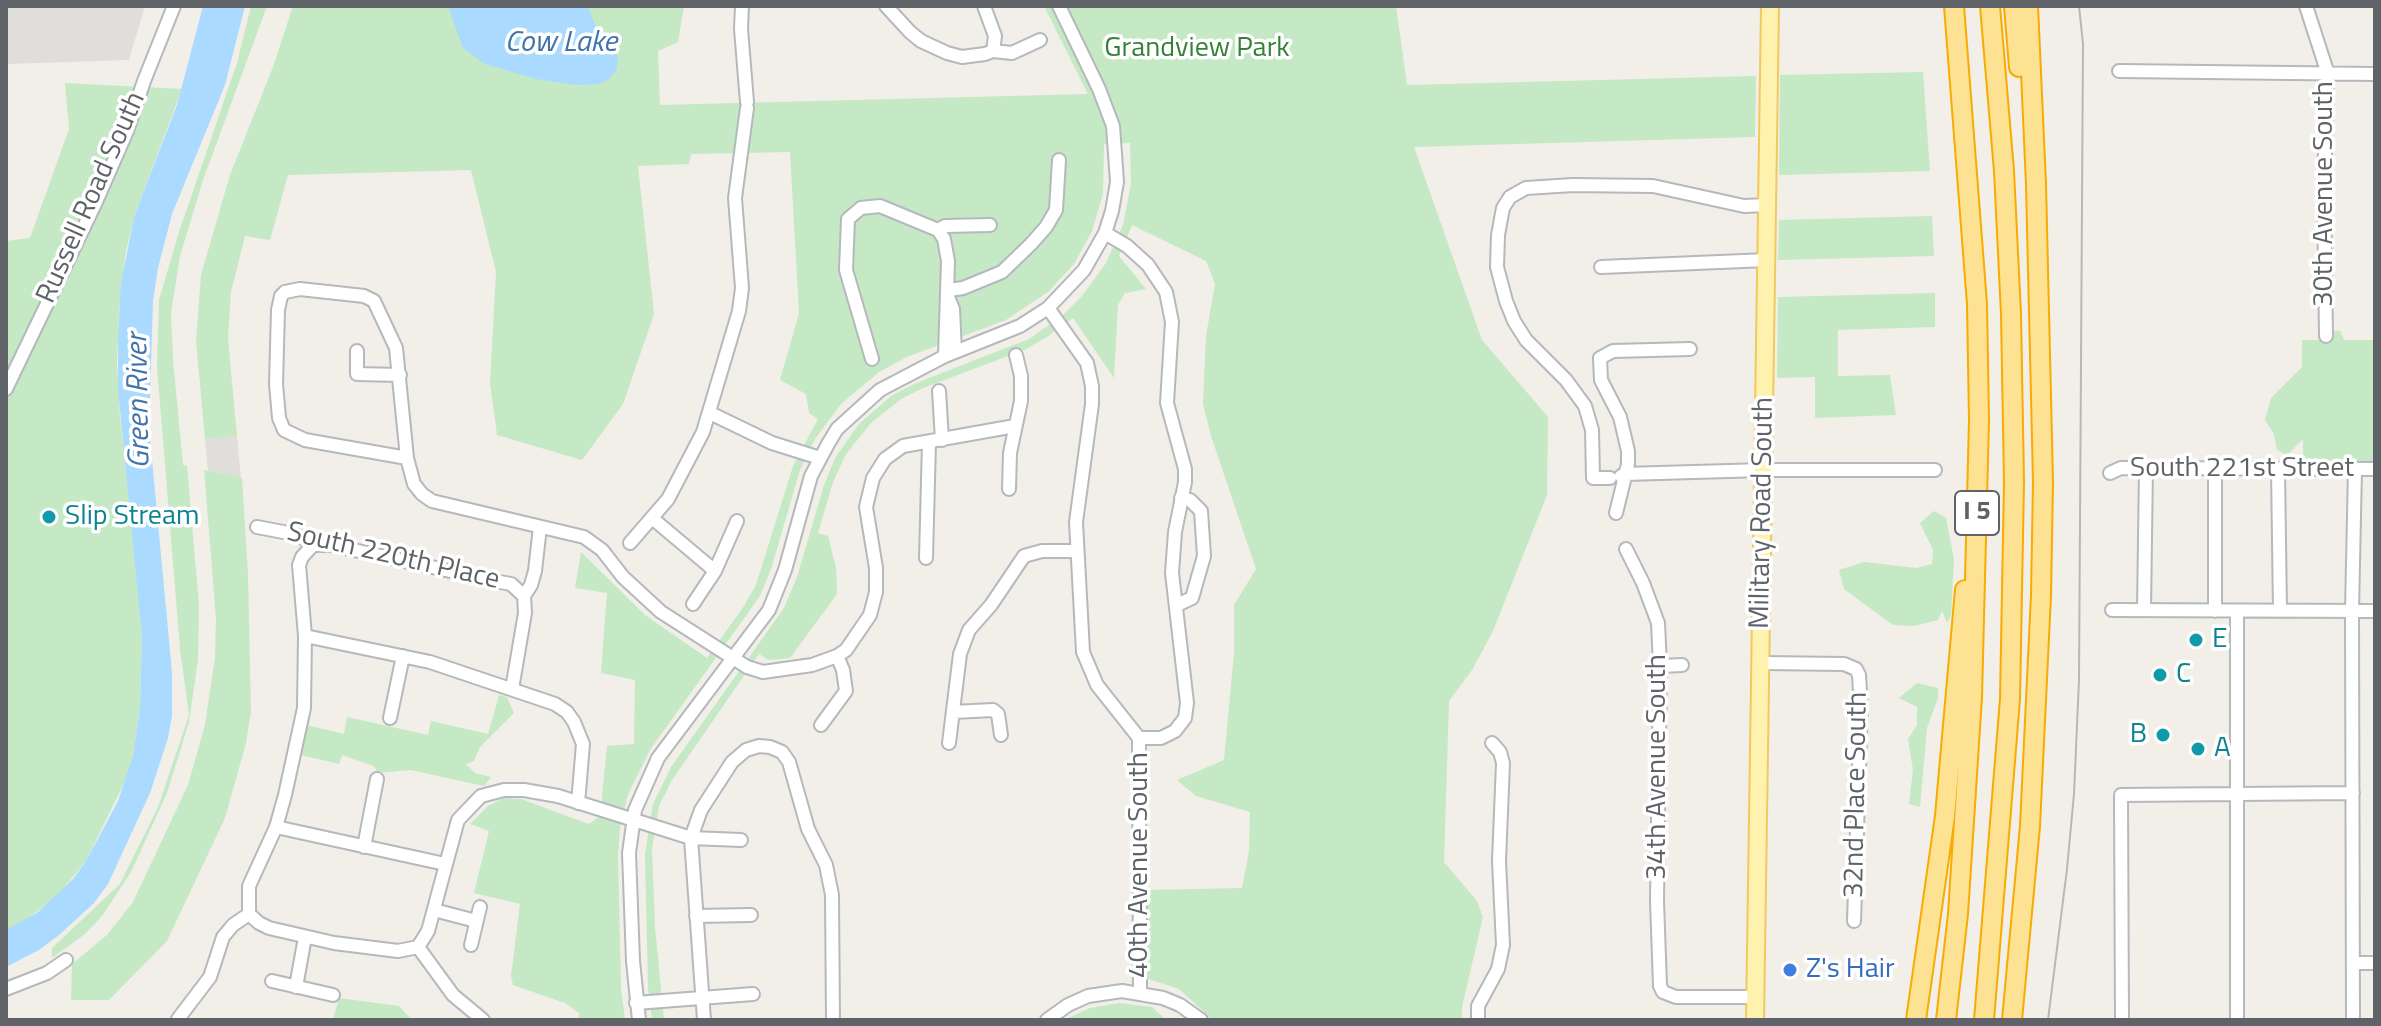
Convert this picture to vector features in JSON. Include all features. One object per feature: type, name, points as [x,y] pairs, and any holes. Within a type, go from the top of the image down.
[{"type":"highway","name":"I 5","points":[[1946,1020],[1958,914],[1972,697],[1979,420],[1973,229],[1954,6]]},
{"type":"highway","name":"I 5","points":[[1984,1020],[2010,699],[2014,482],[2011,314],[2004,171],[1990,6]]},
{"type":"highway","points":[[2014,6],[2042,397]]},
{"type":"highway","points":[[2012,1020],[2030,826],[2043,510],[2028,6]]},
{"type":"highway","points":[[1916,1020],[1945,816],[1979,420]]},
{"type":"main road","name":"Military Road South","points":[[1755,1020],[1770,6]]},
{"type":"street","name":"Russell Road South","points":[[6,389],[95,204],[127,131],[174,6]]},
{"type":"street","points":[[630,543],[673,493],[703,432],[741,298],[735,198],[747,105],[742,6]]},
{"type":"street","points":[[886,6],[921,41],[962,57],[993,51],[1012,53],[1040,40]]},
{"type":"street","points":[[984,6],[995,36],[993,51]]},
{"type":"street","points":[[639,1020],[629,853],[633,821],[643,788],[658,758],[759,626],[777,594],[805,497],[820,458],[837,429],[872,397],[900,378],[950,354],[999,336],[1048,308],[1084,270],[1105,233],[1117,182],[1113,126],[1099,89],[1059,6]]},
{"type":"street","name":"30th Avenue South","points":[[2306,6],[2327,73],[2324,192],[2326,336]]},
{"type":"street","points":[[2119,71],[2375,74]]},
{"type":"street","points":[[948,293],[1002,272],[1017,261],[1046,227],[1056,210],[1059,160]]},
{"type":"street","points":[[1768,205],[1744,206],[1653,186],[1545,187],[1516,192],[1503,208],[1497,267],[1506,301],[1526,340],[1566,380],[1585,406],[1592,430],[1593,478],[1763,470],[1935,470]]},
{"type":"street","points":[[872,359],[846,270],[848,219],[861,208],[880,206],[938,230],[944,239],[948,293],[945,307],[950,354]]},
{"type":"street","points":[[938,230],[945,226],[990,225]]},
{"type":"street","points":[[1048,308],[1087,363],[1092,386],[1078,498],[1076,551],[1086,662],[1097,685],[1139,738],[1161,738],[1175,731],[1185,718],[1187,703],[1172,573],[1185,469],[1167,403],[1172,335],[1170,305],[1160,281],[1148,265],[1127,246],[1105,233]]},
{"type":"street","points":[[1601,267],[1767,260]]},
{"type":"street","points":[[407,458],[305,440],[284,430],[279,418],[276,384],[278,310],[285,292],[300,289],[371,298],[379,308],[396,348],[407,458],[414,484],[422,494],[432,501],[584,537],[594,543],[623,577],[661,612],[734,659],[763,672],[812,665],[837,656],[846,650],[870,615],[874,603],[876,568],[866,507],[876,469],[885,459],[903,446],[1015,426]]},
{"type":"street","points":[[1616,513],[1619,476],[1628,451],[1620,417],[1601,380],[1600,358],[1613,351],[1690,349]]},
{"type":"street","points":[[357,351],[357,374],[400,375]]},
{"type":"street","points":[[1009,489],[1021,390],[1016,355]]},
{"type":"street","points":[[926,558],[939,391]]},
{"type":"street","points":[[710,413],[772,443],[820,458]]},
{"type":"street","name":"South 221st Street","points":[[2110,473],[2121,468],[2375,469]]},
{"type":"street","points":[[2144,610],[2146,468]]},
{"type":"street","points":[[2215,469],[2215,611]]},
{"type":"street","points":[[2353,1020],[2352,611],[2355,469]]},
{"type":"street","points":[[2278,470],[2280,611]]},
{"type":"street","points":[[1177,605],[1192,598],[1204,556],[1201,511],[1190,500],[1181,498]]},
{"type":"street","points":[[652,518],[715,571]]},
{"type":"street","points":[[693,604],[715,571],[737,521]]},
{"type":"street","name":"South 220th Place","points":[[257,527],[299,535],[313,545],[331,545],[511,584],[524,596]]},
{"type":"street","points":[[512,689],[525,613],[524,596],[535,571],[540,527]]},
{"type":"street","points":[[313,545],[299,565],[305,636],[304,708],[296,754],[276,827],[249,886],[249,914],[259,923],[305,937],[379,950],[405,951],[418,947],[428,931],[458,820],[481,796],[504,790],[524,790],[578,803],[691,838],[741,840]]},
{"type":"street","name":"34th Avenue South","points":[[1626,549],[1658,623],[1659,979],[1663,992],[1676,997],[1756,997]]},
{"type":"street","points":[[949,743],[960,654],[966,634],[997,597],[1020,560],[1034,552],[1076,551]]},
{"type":"street","points":[[2112,610],[2375,611]]},
{"type":"street","points":[[2237,611],[2237,1020]]},
{"type":"street","points":[[305,636],[430,662],[555,704],[567,712],[583,744],[578,803]]},
{"type":"street","points":[[390,718],[403,656]]},
{"type":"street","points":[[821,725],[846,691],[846,681],[837,656]]},
{"type":"street","name":"32nd Place South","points":[[1762,663],[1844,664],[1856,669],[1861,683],[1854,921]]},
{"type":"street","points":[[1660,666],[1682,665]]},
{"type":"street","points":[[953,712],[993,710],[998,714],[1001,735]]},
{"type":"street","name":"40th Avenue South","points":[[1139,738],[1140,992]]},
{"type":"street","points":[[1478,1020],[1478,1006],[1498,969],[1503,945],[1499,873],[1503,763],[1500,752],[1492,743]]},
{"type":"street","points":[[704,1020],[691,838],[701,810],[732,762],[746,750],[764,746],[782,752],[789,762],[808,829],[826,865],[832,895],[833,1020]]},
{"type":"street","points":[[364,847],[377,779]]},
{"type":"street","points":[[2122,1020],[2121,795],[2353,793]]},
{"type":"street","points":[[276,827],[445,864]]},
{"type":"street","points":[[471,945],[480,907]]},
{"type":"street","points":[[434,910],[476,921]]},
{"type":"street","points":[[178,1019],[210,977],[223,937],[249,914]]},
{"type":"street","points":[[696,916],[751,915]]},
{"type":"street","points":[[296,987],[305,937]]},
{"type":"street","points":[[418,947],[453,995],[483,1020]]},
{"type":"street","points":[[6,989],[47,973],[66,960]]},
{"type":"street","points":[[2353,963],[2375,963]]},
{"type":"street","points":[[272,981],[333,995]]},
{"type":"street","points":[[1047,1020],[1088,996],[1122,991],[1140,992],[1180,1005],[1201,1020]]},
{"type":"street","points":[[636,1003],[753,994]]},
{"type":"shaded area","points":[[6,6],[145,6],[129,60],[6,64]]},
{"type":"shaded area","points":[[237,436],[241,478],[208,471],[205,439]]},
{"type":"green space","points":[[251,6],[267,6],[203,180],[180,256],[171,313],[183,465],[187,466],[199,605],[198,659],[189,722],[167,793],[131,872],[102,916],[85,934],[52,958],[52,948],[120,884],[158,807],[189,715],[180,649],[157,366],[159,300],[237,63]]},
{"type":"green space","name":"Grandview Park","points":[[293,6],[684,6],[678,42],[658,51],[660,105],[1088,94],[1044,6],[1396,6],[1407,85],[1756,76],[1755,137],[1414,147],[1482,340],[1548,417],[1547,495],[1493,631],[1472,670],[1449,701],[1444,862],[1477,901],[1483,917],[1462,1007],[1462,1020],[1213,1020],[1179,989],[1145,978],[1145,890],[1242,888],[1249,851],[1250,812],[1196,796],[1177,780],[1224,760],[1234,653],[1234,605],[1256,569],[1203,404],[1206,336],[1215,284],[1206,261],[1132,225],[1119,256],[1146,289],[1125,293],[1118,305],[1114,378],[1073,318],[1024,350],[901,399],[871,423],[846,454],[833,482],[818,533],[828,536],[836,568],[837,594],[790,658],[769,660],[759,654],[672,780],[659,806],[652,849],[655,927],[664,1020],[652,1020],[648,988],[645,854],[653,804],[671,767],[784,608],[835,458],[859,424],[891,396],[1029,339],[1063,315],[1082,296],[1106,263],[1123,225],[1131,184],[1130,143],[1104,144],[1103,194],[1092,231],[1074,264],[1048,292],[1006,320],[907,357],[879,372],[841,404],[815,439],[800,470],[760,596],[650,750],[628,794],[618,855],[621,988],[625,1020],[579,1020],[579,1013],[565,1003],[513,985],[511,976],[520,904],[474,893],[489,831],[470,824],[488,806],[503,798],[521,799],[589,824],[600,816],[607,746],[634,744],[635,680],[601,673],[607,593],[575,588],[581,552],[645,615],[707,658],[756,585],[793,466],[818,419],[809,413],[806,394],[780,380],[799,313],[790,152],[691,154],[689,164],[638,166],[654,314],[623,404],[582,460],[497,435],[490,383],[496,272],[471,170],[288,175],[270,240],[245,236],[231,292],[228,338],[237,436],[205,439],[196,340],[201,275],[230,175],[273,67]]},
{"type":"green space","points":[[1923,72],[1930,171],[1779,175],[1780,75]]},
{"type":"green space","points":[[65,83],[182,89],[134,217],[126,251],[119,311],[117,362],[120,416],[142,636],[140,708],[133,756],[126,779],[86,861],[57,896],[18,926],[6,930],[6,241],[30,238],[69,129]]},
{"type":"green space","points":[[1932,216],[1934,256],[1778,260],[1779,220]]},
{"type":"green space","points":[[1935,293],[1935,327],[1838,330],[1838,376],[1890,375],[1896,415],[1815,418],[1815,377],[1777,378],[1778,297]]},
{"type":"green space","points":[[2331,331],[2340,331],[2344,340],[2375,340],[2375,469],[2303,470],[2303,439],[2287,455],[2277,450],[2274,434],[2265,420],[2271,398],[2302,367],[2302,340],[2329,340]]},
{"type":"green space","points":[[204,470],[242,478],[251,712],[246,743],[225,818],[167,941],[109,1000],[71,1000],[72,964],[107,935],[133,902],[188,785],[205,725],[215,657],[216,618]]},
{"type":"green space","points":[[1934,511],[1946,518],[1954,559],[1951,616],[1947,623],[1942,611],[1938,620],[1914,626],[1893,625],[1844,589],[1839,570],[1864,562],[1916,568],[1932,564],[1933,550],[1920,523]]},
{"type":"green space","points":[[1917,683],[1938,688],[1938,698],[1927,728],[1920,807],[1909,804],[1913,770],[1908,739],[1917,725],[1917,707],[1899,698]]},
{"type":"green space","points":[[499,695],[507,697],[514,713],[480,747],[474,761],[466,764],[475,773],[491,777],[484,786],[411,770],[378,773],[374,766],[342,755],[339,764],[301,755],[306,725],[344,734],[347,717],[428,735],[431,721],[488,734]]},
{"type":"green space","points":[[339,998],[399,1006],[412,1020],[333,1020]]},
{"type":"green space","points":[[1119,1003],[1152,1007],[1166,1020],[1064,1020],[1090,1008]]},
{"type":"water","name":"Green River","points":[[203,6],[245,6],[225,85],[172,214],[153,301],[149,428],[172,672],[172,715],[168,738],[150,793],[108,884],[94,903],[59,935],[39,950],[6,967],[6,930],[38,912],[73,879],[118,801],[133,756],[140,708],[142,636],[118,389],[121,284],[134,217],[177,105]]},
{"type":"water","name":"Cow Lake","points":[[448,6],[588,6],[596,28],[616,51],[616,71],[599,84],[576,85],[536,79],[485,64],[463,48]]},
{"type":"tram line","points":[[2048,1020],[2074,794],[2079,680],[2083,44],[2079,6]]},
{"type":"place","name":"Slip Stream","points":[[49,517]]},
{"type":"place","name":"E","points":[[2196,640]]},
{"type":"place","name":"C","points":[[2160,675]]},
{"type":"place","name":"B","points":[[2163,735]]},
{"type":"place","name":"A","points":[[2198,749]]},
{"type":"place","name":"Z's Hair","points":[[1790,970]]}]
